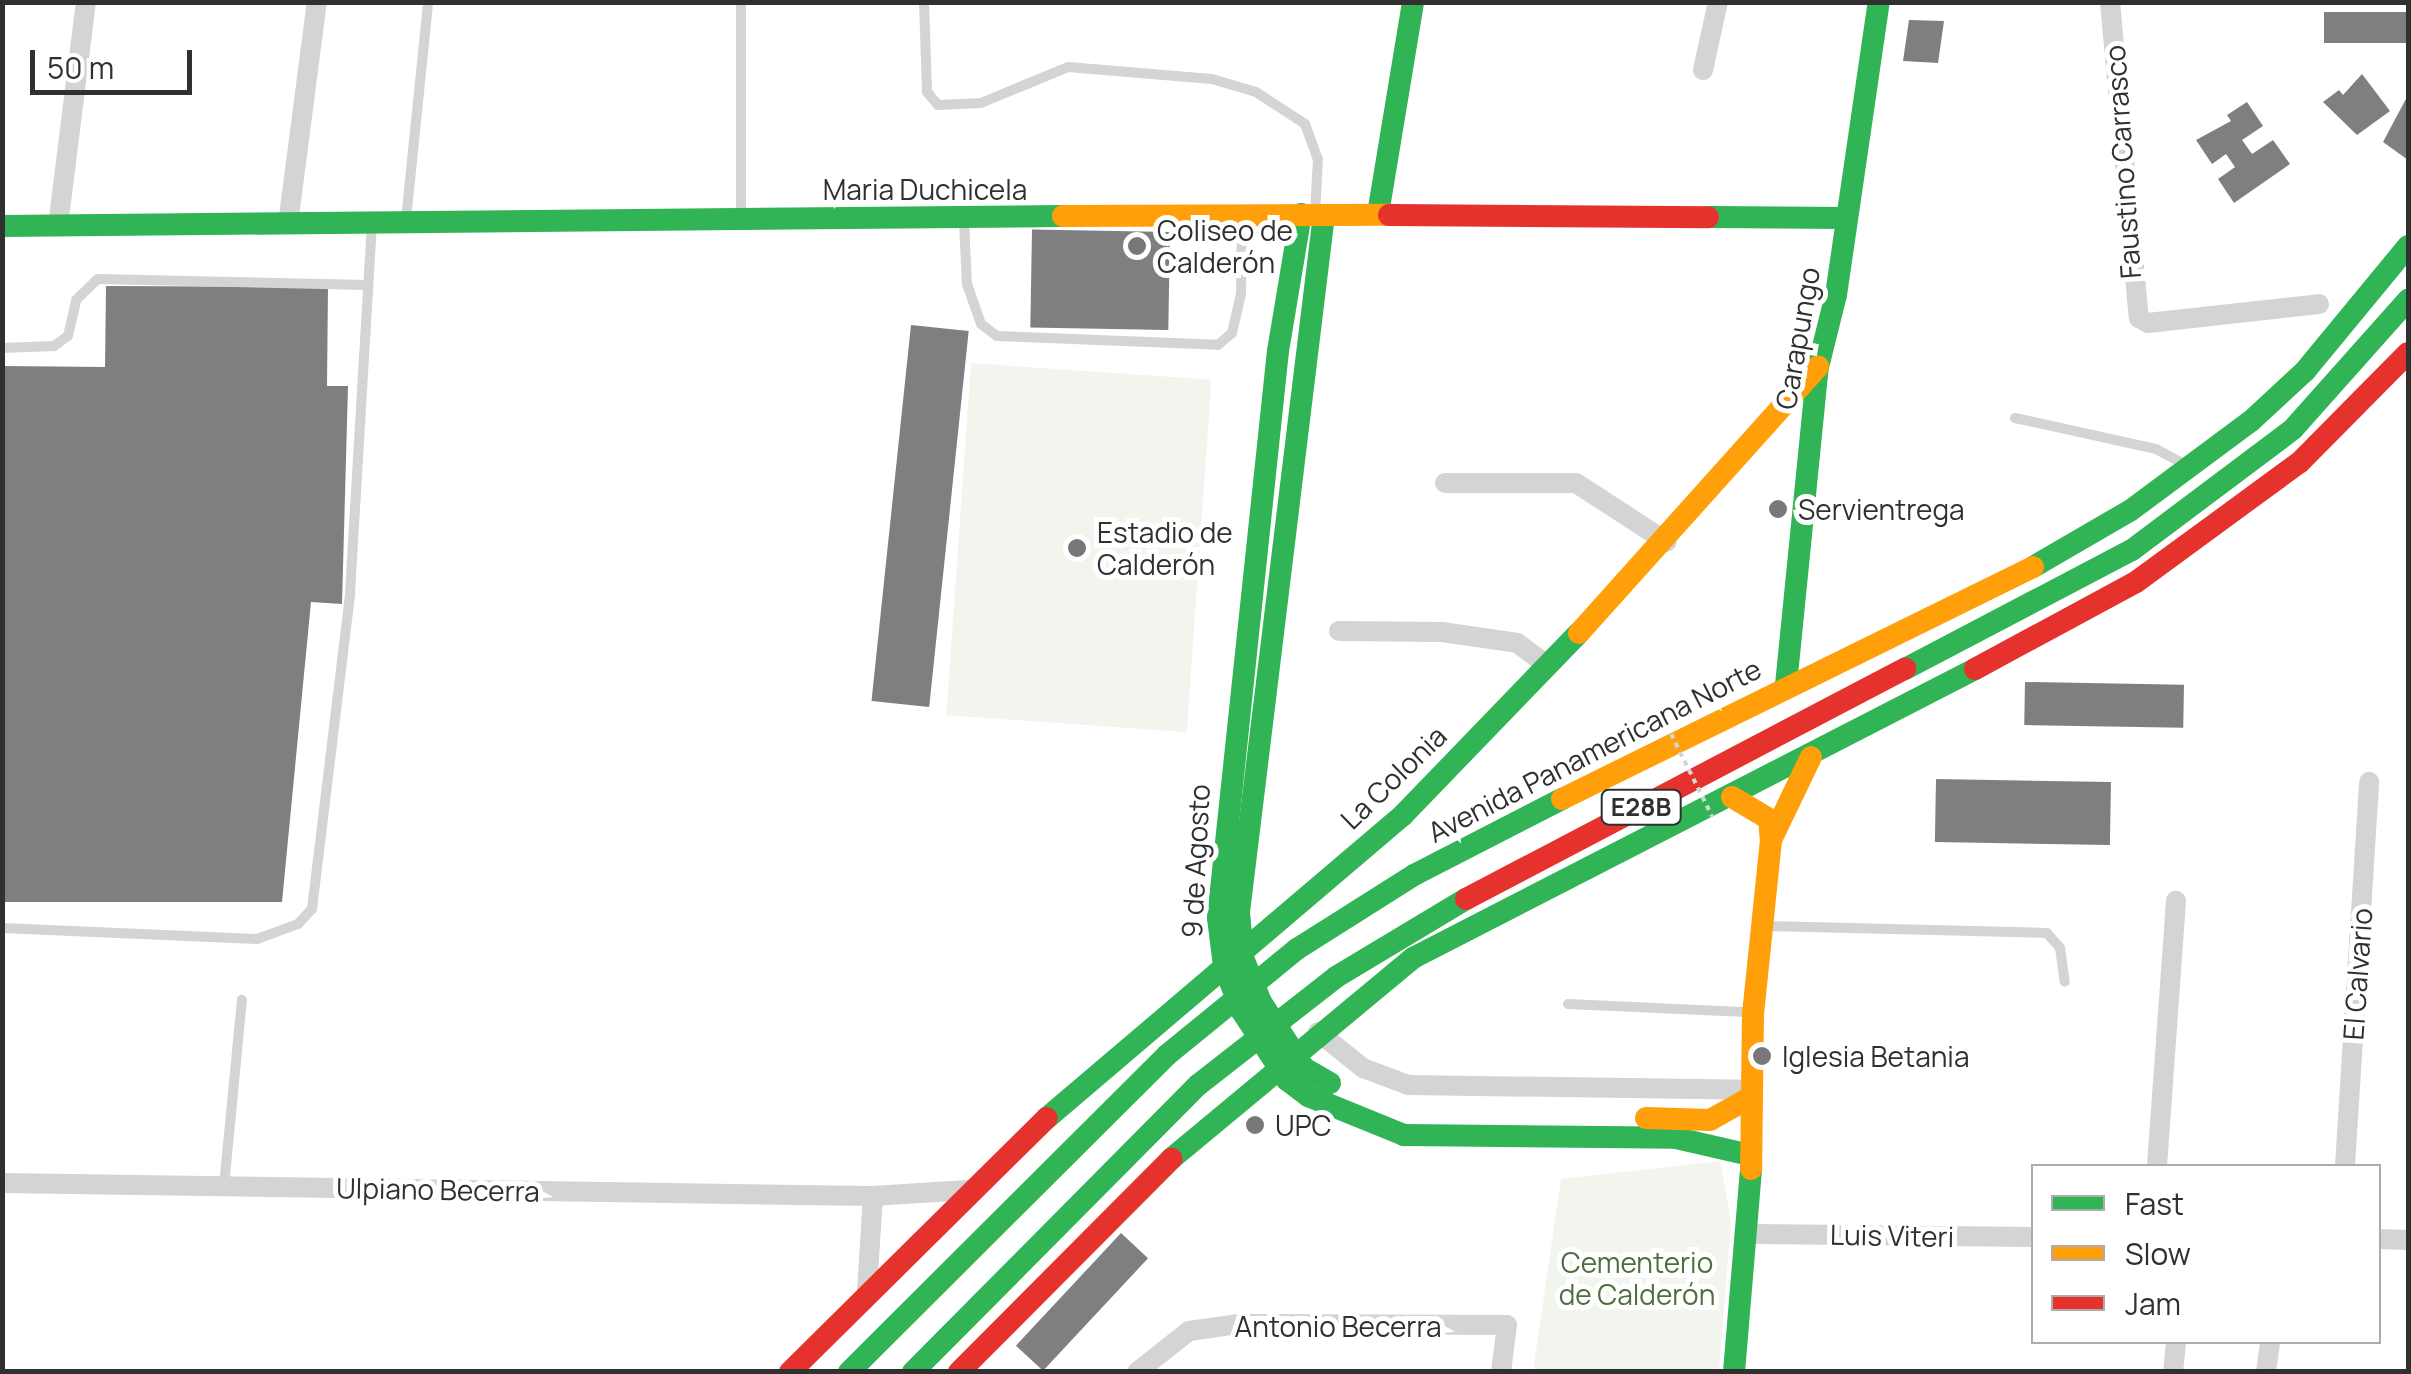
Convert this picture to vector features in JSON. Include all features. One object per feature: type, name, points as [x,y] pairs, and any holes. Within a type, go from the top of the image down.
[{"type":"main road","points":[[1378,214],[1413,2]]},
{"type":"main road","name":"Carapungo","points":[[1786,686],[1818,367],[1847,218],[1879,2]]},
{"type":"main road","name":"Maria Duchicela","points":[[2,226],[1378,214],[1847,218]]},
{"type":"main road","name":"9 de Agosto","points":[[1313,215],[1228,915],[1220,954],[1241,1010],[1287,1080],[1308,1096],[1404,1135],[1676,1138],[1750,1156]]},
{"type":"main road","name":"Avenida Panamericana Norte","points":[[849,1372],[1166,1055],[1297,949],[1414,875],[1786,686],[1986,594],[2192,468],[2305,370],[2408,246]]},
{"type":"main road","name":"E28B","points":[[912,1372],[1198,1085],[1336,977],[1411,928],[2132,550],[2293,428],[2408,300]]},
{"type":"main road","points":[[959,1372],[1180,1150],[1318,1032],[1413,958],[1811,757],[2136,582],[2300,462],[2408,353]]},
{"type":"main road","name":"La Colonia","points":[[968,1190],[1146,1027],[1403,815],[1667,542],[1818,367]]},
{"type":"main road","points":[[1771,840],[1811,757]]},
{"type":"main road","points":[[1732,797],[1770,819],[1771,840],[1753,1013],[1750,1234],[1734,1372]]},
{"type":"main road","name":"9 de Agosto","points":[[1228,915],[1261,1002],[1304,1068],[1386,1112],[1409,1116],[1710,1120],[1734,1112],[1751,1094]]},
{"type":"main road","points":[[790,1372],[968,1190]]},
{"type":"street","points":[[58,226],[86,2]]},
{"type":"street","points":[[288,224],[317,2]]},
{"type":"street","points":[[1703,70],[1718,2]]},
{"type":"street","name":"Faustino Carrasco","points":[[2110,2],[2133,308],[2139,318],[2148,323],[2319,304]]},
{"type":"street","points":[[1445,483],[1576,484],[1667,542]]},
{"type":"street","points":[[1339,631],[1442,632],[1517,643],[1548,664]]},
{"type":"street","name":"El Calvario","points":[[2345,1164],[2370,782]]},
{"type":"street","points":[[2157,1164],[2176,901]]},
{"type":"street","points":[[1318,1032],[1363,1068],[1408,1086],[1751,1094]]},
{"type":"street","name":"Ulpiano Becerra","points":[[2,1183],[873,1196],[968,1190]]},
{"type":"street","points":[[866,1291],[873,1196]]},
{"type":"street","name":"Luis Viteri","points":[[1750,1234],[2031,1236]]},
{"type":"street","points":[[2381,1239],[2408,1240]]},
{"type":"street","name":"Antonio Becerra","points":[[1137,1372],[1189,1331],[1238,1324],[1506,1325],[1501,1372]]},
{"type":"street","points":[[2174,1372],[2176,1344]]},
{"type":"street","points":[[2266,1372],[2270,1344]]},
{"type":"lane","points":[[406,222],[428,2]]},
{"type":"lane","points":[[741,2],[742,220]]},
{"type":"lane","points":[[924,2],[926,92],[938,105],[981,104],[1068,67],[1144,68],[1226,83],[1256,92],[1305,124],[1318,158],[1313,215]]},
{"type":"lane","points":[[964,220],[967,284],[981,324],[997,336],[1218,346],[1232,333],[1241,295],[1242,215]]},
{"type":"lane","points":[[2,928],[258,940],[298,924],[312,909],[350,593],[372,223]]},
{"type":"lane","points":[[2,348],[54,346],[68,336],[76,300],[98,279],[367,286]]},
{"type":"lane","points":[[2015,418],[2156,448],[2192,468]]},
{"type":"lane","points":[[1764,926],[2048,933],[2060,948],[2065,982]]},
{"type":"lane","points":[[224,1186],[242,1000]]},
{"type":"lane","points":[[1568,1004],[1753,1013]]},
{"type":"path","points":[[1671,734],[1712,816]]},
{"type":"green space","name":"Estadio de Calderón","points":[[971,363],[1211,380],[1187,732],[946,715]]},
{"type":"green space","name":"Cementerio de Calderón","points":[[1720,1161],[1731,1222],[1719,1371],[1533,1372],[1561,1179]]},
{"type":"building","points":[[2324,12],[2408,12],[2408,43],[2324,43]]},
{"type":"building","points":[[1909,20],[1944,21],[1938,63],[1903,61]]},
{"type":"building","points":[[2362,74],[2390,111],[2357,135],[2323,102],[2339,90],[2343,95]]},
{"type":"building","points":[[2408,95],[2408,160],[2383,142]]},
{"type":"building","points":[[2247,102],[2263,126],[2242,140],[2252,154],[2273,140],[2290,164],[2234,203],[2218,179],[2235,167],[2226,154],[2212,164],[2196,140],[2231,121],[2227,115]]},
{"type":"building","name":"Coliseo de Calderón","points":[[1032,230],[1170,232],[1168,330],[1030,328]]},
{"type":"building","points":[[106,286],[328,287],[327,386],[348,386],[342,604],[311,602],[282,902],[2,902],[2,366],[105,367]]},
{"type":"building","points":[[911,325],[969,331],[929,707],[871,701]]},
{"type":"building","points":[[2025,682],[2184,685],[2183,728],[2024,725]]},
{"type":"building","points":[[1936,779],[2111,782],[2110,845],[1935,842]]},
{"type":"building","points":[[1121,1233],[1148,1258],[1043,1371],[1016,1346]]},
{"type":"traffic: fast","points":[[1378,214],[1413,2]]},
{"type":"traffic: fast","points":[[1786,685],[1818,367],[1836,295],[1879,2]]},
{"type":"traffic: fast","points":[[1218,918],[1278,351],[1301,214]]},
{"type":"traffic: fast","points":[[1239,912],[1324,215]]},
{"type":"traffic: fast","points":[[2,226],[1063,216]]},
{"type":"traffic: fast","points":[[1708,217],[1847,218]]},
{"type":"traffic: fast","points":[[2033,567],[2131,510],[2251,421],[2305,371],[2408,246]]},
{"type":"traffic: fast","points":[[1905,669],[2132,550],[2293,429],[2408,300]]},
{"type":"traffic: fast","points":[[1047,1118],[1403,815],[1579,633]]},
{"type":"traffic: fast","points":[[1171,1159],[1413,958],[1975,669]]},
{"type":"traffic: fast","points":[[849,1372],[1167,1055],[1297,949],[1414,875],[1562,799]]},
{"type":"traffic: fast","points":[[913,1372],[1198,1085],[1336,977],[1466,899]]},
{"type":"traffic: fast","points":[[1239,912],[1243,958],[1261,1002],[1304,1068],[1330,1083]]},
{"type":"traffic: fast","points":[[1218,918],[1224,966],[1241,1010],[1287,1080],[1308,1096]]},
{"type":"traffic: fast","points":[[1308,1096],[1404,1135],[1676,1138],[1750,1155]]},
{"type":"traffic: fast","points":[[1734,1372],[1751,1169]]},
{"type":"traffic: slow","points":[[1063,216],[1389,215]]},
{"type":"traffic: slow","points":[[1579,633],[1818,367]]},
{"type":"traffic: slow","points":[[1562,799],[2033,567]]},
{"type":"traffic: slow","points":[[1771,840],[1811,757]]},
{"type":"traffic: slow","points":[[1732,797],[1769,819],[1771,840],[1753,1013],[1751,1169]]},
{"type":"traffic: slow","points":[[1646,1118],[1710,1120],[1751,1097]]},
{"type":"traffic: jam","points":[[1389,215],[1708,217]]},
{"type":"traffic: jam","points":[[1975,669],[2136,582],[2300,462],[2408,353]]},
{"type":"traffic: jam","points":[[1466,899],[1905,669]]},
{"type":"traffic: jam","points":[[790,1372],[1047,1118]]},
{"type":"traffic: jam","points":[[959,1372],[1171,1159]]},
{"type":"place","name":"Coliseo de Calderón","points":[[1137,246]]},
{"type":"place","name":"Servientrega","points":[[1778,509]]},
{"type":"place","name":"Estadio de Calderón","points":[[1077,548]]},
{"type":"place","name":"Iglesia Betania","points":[[1762,1056]]},
{"type":"place","name":"UPC","points":[[1255,1125]]}]
